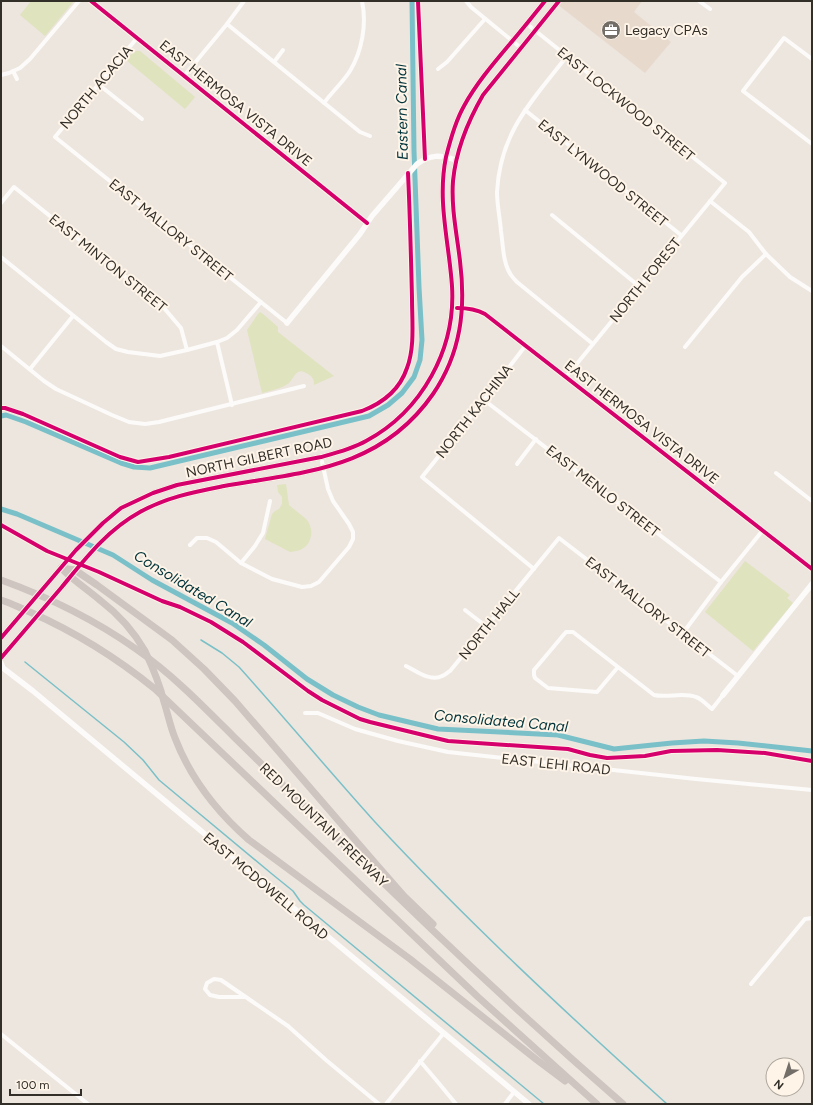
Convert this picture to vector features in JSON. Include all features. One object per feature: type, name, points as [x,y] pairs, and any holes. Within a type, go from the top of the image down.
[{"type":"highway","points":[[61,568],[75,570],[153,625],[186,651],[239,707],[404,896],[444,936],[458,955]]},
{"type":"highway","points":[[61,568],[70,577],[118,615],[144,651],[156,674],[175,738],[191,771],[213,803],[234,826],[250,840],[404,954],[537,1060],[596,1104]]},
{"type":"highway","name":"RED MOUNTAIN FREEWAY","points":[[1,580],[40,595],[93,622],[136,649],[162,669],[197,700],[458,955],[623,1104]]},
{"type":"highway","name":"RED MOUNTAIN FREEWAY","points":[[1,600],[48,620],[82,638],[129,669],[155,689],[478,997],[596,1104]]},
{"type":"main road","name":"NORTH GILBERT ROAD","points":[[1,638],[76,550],[121,508],[154,493],[177,485],[321,457],[339,452],[366,441],[394,422],[412,405],[432,377],[444,350],[453,308],[442,194],[446,157],[454,129],[463,107],[483,77],[546,1]]},
{"type":"main road","name":"NORTH GILBERT ROAD","points":[[1,658],[89,554],[120,525],[138,513],[158,503],[178,496],[323,468],[355,458],[381,444],[397,433],[421,409],[440,382],[451,358],[458,338],[463,308],[461,264],[453,205],[453,183],[456,160],[464,133],[474,110],[484,94],[559,1]]},
{"type":"street","points":[[1,75],[10,74],[30,60],[79,1]]},
{"type":"street","name":"EAST HERMOSA VISTA DRIVE","points":[[91,1],[367,223]]},
{"type":"street","points":[[184,76],[244,1]]},
{"type":"street","points":[[324,103],[350,72],[359,54],[363,36],[364,20],[362,1]]},
{"type":"street","points":[[466,1],[471,7],[521,48]]},
{"type":"street","points":[[699,1],[710,10]]},
{"type":"street","points":[[438,69],[447,62],[485,18]]},
{"type":"street","points":[[227,24],[360,132],[370,136]]},
{"type":"street","name":"EAST LOCKWOOD STREET","points":[[527,24],[725,183]]},
{"type":"street","name":"NORTH ACACIA","points":[[55,137],[137,38]]},
{"type":"street","points":[[812,59],[784,38],[743,91],[812,144]]},
{"type":"street","points":[[274,62],[284,50]]},
{"type":"street","points":[[567,56],[525,110],[508,141],[502,157],[499,175],[497,193],[499,217],[504,255],[511,275],[517,282],[593,344]]},
{"type":"street","points":[[13,71],[17,79]]},
{"type":"street","points":[[98,84],[142,119]]},
{"type":"street","name":"EAST LYNWOOD STREET","points":[[525,110],[681,236]]},
{"type":"street","name":"EAST MALLORY STREET","points":[[55,137],[286,322]]},
{"type":"street","points":[[286,322],[360,234],[372,216],[417,164],[430,157],[440,156],[456,160]]},
{"type":"street","name":"NORTH FOREST","points":[[566,377],[725,183]]},
{"type":"street","name":"EAST MINTON STREET","points":[[1,204],[14,187],[164,308],[181,328],[187,350]]},
{"type":"street","points":[[710,201],[749,232],[766,254],[790,278],[812,291]]},
{"type":"street","points":[[552,215],[640,287]]},
{"type":"street","points":[[685,347],[742,277],[766,254]]},
{"type":"street","points":[[1,257],[116,349],[144,355],[160,356],[217,342],[226,338],[237,330],[261,302]]},
{"type":"street","name":"EAST HERMOSA VISTA DRIVE","points":[[453,308],[477,309],[485,314],[812,569]]},
{"type":"street","points":[[30,369],[73,316]]},
{"type":"street","points":[[217,342],[232,405]]},
{"type":"street","name":"NORTH KACHINA","points":[[526,345],[422,477],[534,569]]},
{"type":"street","points":[[1,346],[44,382],[56,389],[129,422],[145,424],[159,422],[304,386]]},
{"type":"street","name":"EAST MENLO STREET","points":[[484,400],[721,582]]},
{"type":"street","points":[[517,464],[536,439]]},
{"type":"street","points":[[190,545],[197,538],[207,538],[216,542],[241,563],[272,579],[302,587],[311,586],[319,582],[349,547],[353,539],[353,532],[350,524],[333,501],[328,489],[321,457]]},
{"type":"street","points":[[776,473],[812,500]]},
{"type":"street","points":[[241,563],[255,546],[263,533],[270,501]]},
{"type":"street","points":[[683,633],[721,582],[763,530]]},
{"type":"street","name":"EAST MALLORY STREET","points":[[559,538],[738,676]]},
{"type":"street","name":"NORTH HALL","points":[[406,666],[423,675],[431,677],[441,677],[450,671],[559,538]]},
{"type":"street","points":[[618,667],[597,692],[548,688],[535,678],[534,675],[534,670],[566,632],[573,632],[654,694],[661,696],[698,697],[712,709],[812,584]]},
{"type":"street","points":[[465,610],[487,627]]},
{"type":"street","name":"EAST MCDOWELL ROAD","points":[[2,667],[33,691],[443,1034],[529,1104]]},
{"type":"street","name":"EAST LEHI ROAD","points":[[306,713],[318,713],[355,729],[448,752],[812,790]]},
{"type":"street","points":[[751,984],[805,919],[812,918]]},
{"type":"street","points":[[245,997],[219,997],[210,995],[204,989],[207,983],[214,979],[221,980],[288,1026],[379,1104]]},
{"type":"street","points":[[1,1034],[88,1104]]},
{"type":"street","points":[[386,1104],[443,1034]]},
{"type":"street","points":[[420,1061],[438,1080],[456,1104]]},
{"type":"street","points":[[505,1104],[514,1092]]},
{"type":"shaded area","points":[[559,1],[642,1],[634,12],[671,42],[645,73],[557,4]]},
{"type":"green space","points":[[31,1],[74,1],[45,36],[20,15]]},
{"type":"green space","points":[[134,51],[140,51],[195,97],[185,109],[126,60]]},
{"type":"green space","points":[[260,312],[278,327],[278,332],[334,376],[314,385],[311,376],[300,371],[297,372],[286,385],[262,393],[247,330]]},
{"type":"green space","points":[[286,484],[289,505],[309,522],[311,530],[310,539],[306,546],[302,549],[290,552],[265,539],[272,514],[279,509],[282,504],[282,497],[278,492],[277,485]]},
{"type":"green space","points":[[745,561],[790,595],[787,598],[793,603],[753,651],[705,612]]},
{"type":"waterway","name":"Eastern Canal","points":[[1,416],[6,415],[26,422],[121,463],[134,467],[150,468],[369,416],[388,405],[402,393],[414,377],[420,360],[422,340],[414,151],[412,1]]},
{"type":"waterway","name":"Consolidated Canal","points":[[1,509],[17,514],[113,555],[152,580],[232,623],[264,645],[307,679],[333,695],[379,715],[438,729],[558,735],[614,749],[704,741],[812,751]]},
{"type":"waterway","points":[[201,640],[222,653],[239,667],[375,822],[481,931],[592,1036],[667,1104]]},
{"type":"waterway","points":[[25,662],[124,742],[143,760],[159,780],[293,891],[304,905],[544,1104]]},
{"type":"cycle path","points":[[91,1],[367,223]]},
{"type":"cycle path","points":[[418,1],[425,159]]},
{"type":"cycle path","points":[[1,638],[76,550],[103,523],[121,508],[153,493],[177,485],[321,457],[350,449],[361,444],[386,428],[404,413],[432,376],[448,333],[452,310],[452,286],[444,222],[443,190],[446,157],[458,118],[479,82],[545,1]]},
{"type":"cycle path","points":[[1,658],[97,546],[117,527],[140,512],[160,502],[191,493],[312,471],[339,463],[365,452],[390,438],[412,419],[433,394],[450,363],[459,330],[462,279],[454,211],[453,181],[460,147],[472,115],[483,95],[559,1]]},
{"type":"cycle path","points":[[1,408],[23,414],[120,457],[138,462],[169,457],[362,411],[377,404],[395,389],[404,376],[410,360],[413,325],[408,173]]},
{"type":"cycle path","points":[[457,308],[472,309],[485,314],[812,569]]},
{"type":"cycle path","points":[[1,525],[47,551],[99,572],[162,601],[180,607],[211,622],[243,642],[322,700],[360,719],[370,722],[448,741],[568,749],[607,758],[645,756],[671,751],[717,750],[765,753],[812,761]]},
{"type":"place","name":"Legacy CPAs","points":[[611,30]]}]
